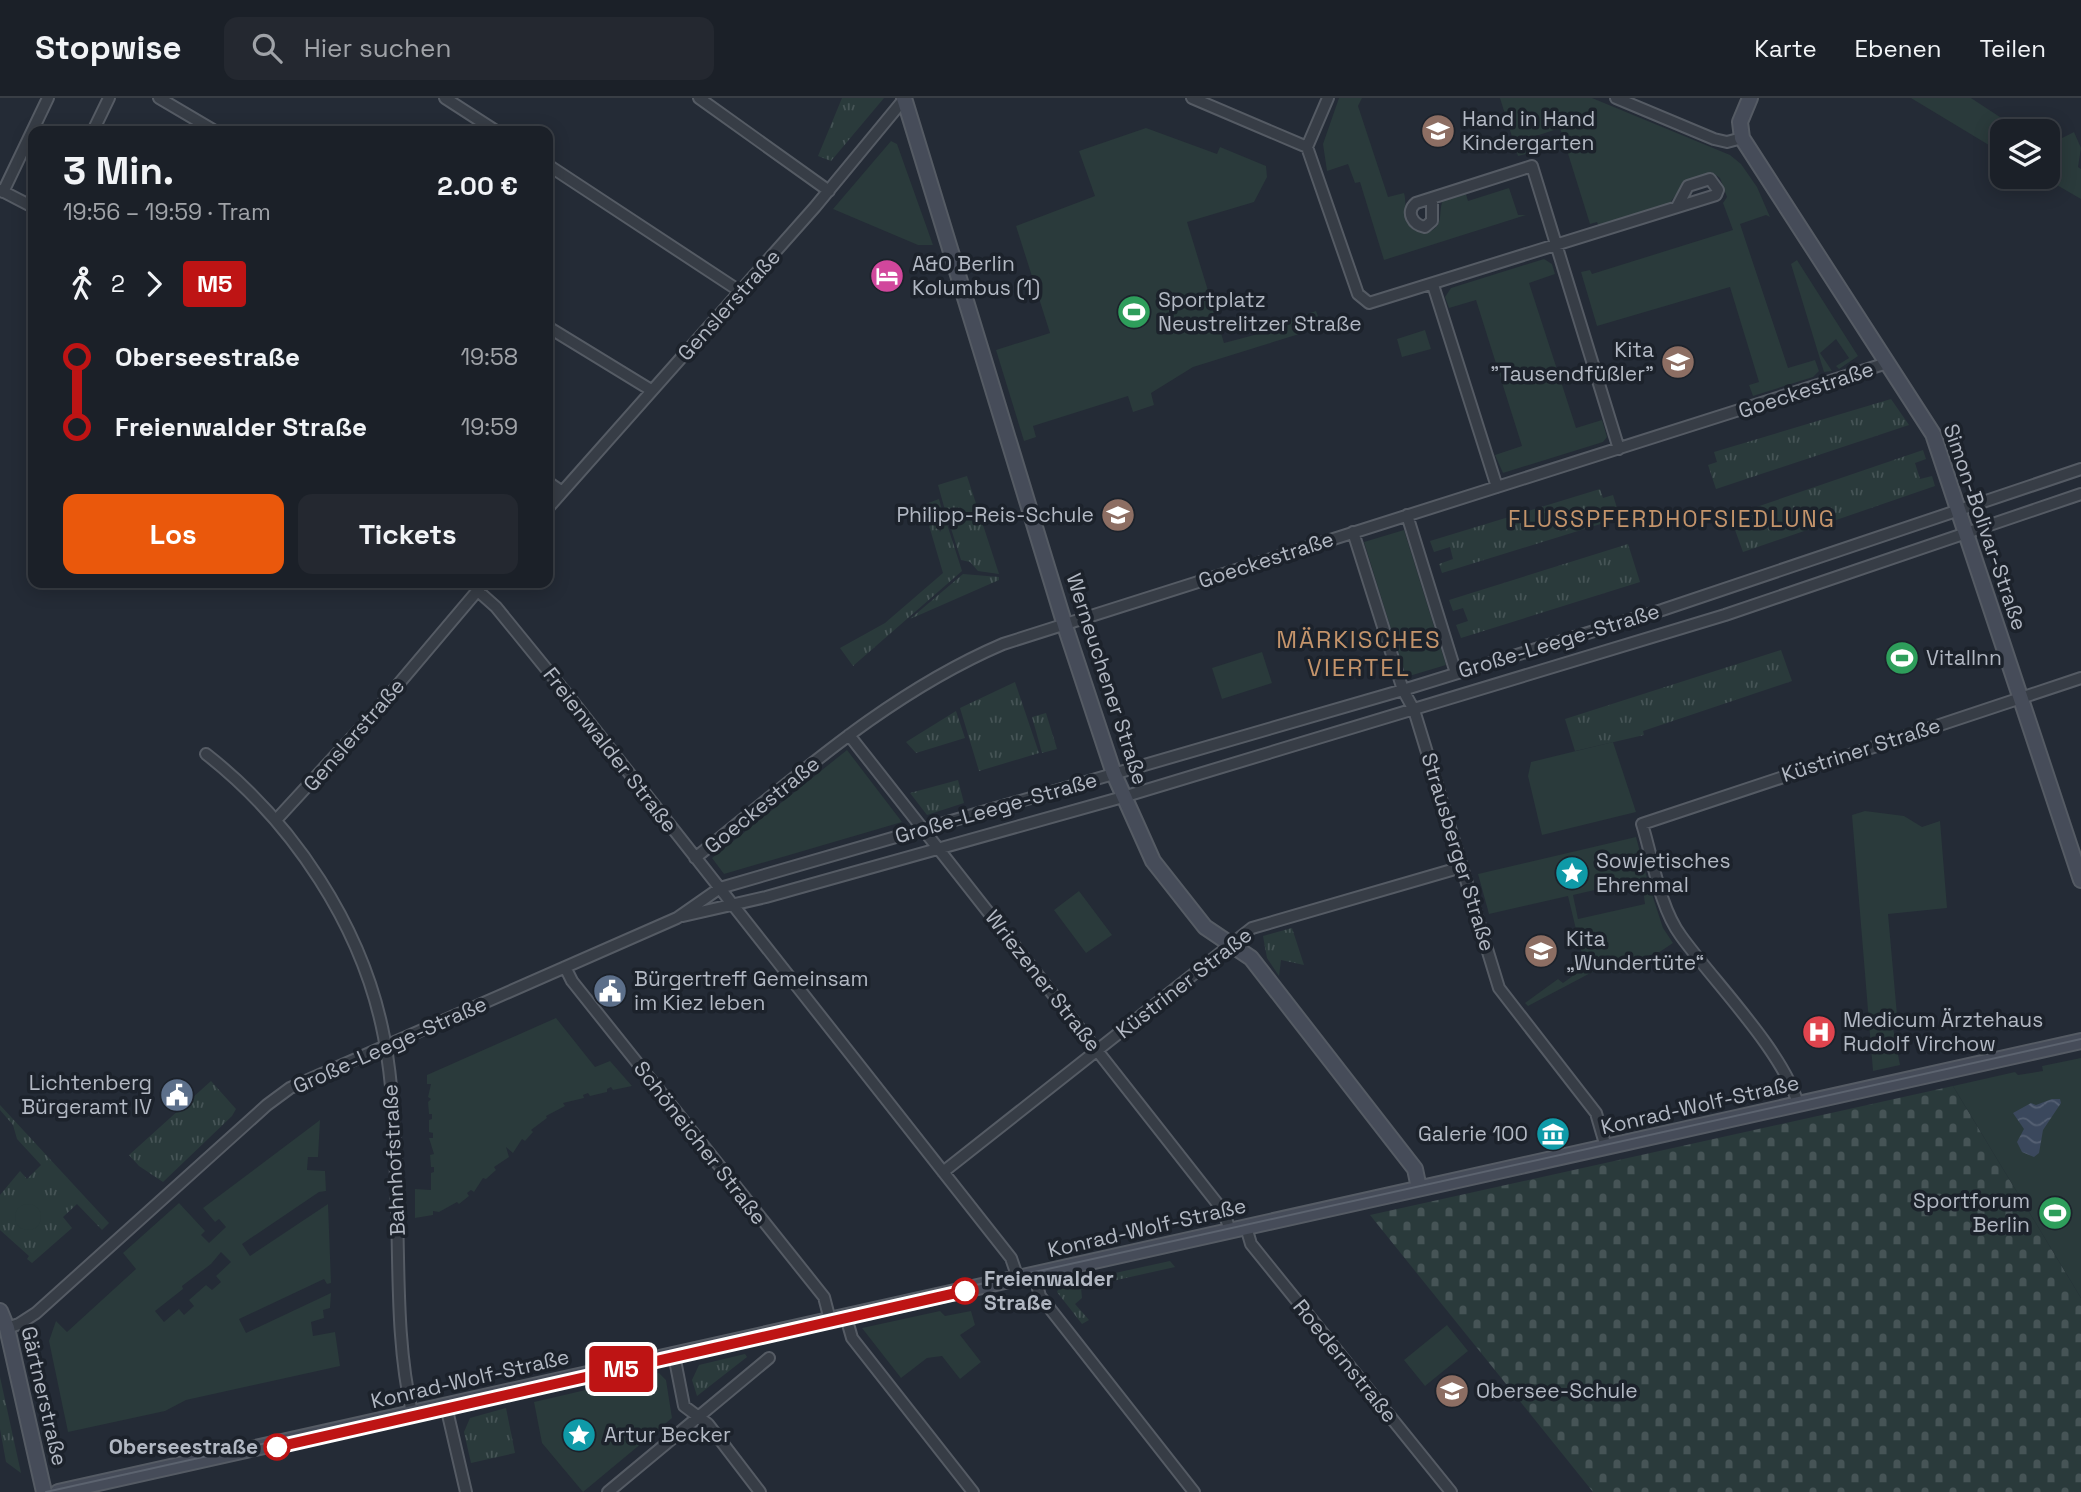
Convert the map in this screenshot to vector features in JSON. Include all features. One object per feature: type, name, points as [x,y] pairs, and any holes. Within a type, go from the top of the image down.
[{"type":"street","points":[[34,126],[48,98]]},
{"type":"street","points":[[95,126],[109,98]]},
{"type":"street","points":[[159,98],[207,126]]},
{"type":"street","points":[[445,98],[488,126]]},
{"type":"street","points":[[699,98],[829,191]]},
{"type":"street","name":"Genslerstraße","points":[[553,501],[829,191],[904,98]]},
{"type":"street","name":"Werneuchener Straße","points":[[904,98],[1114,774],[1153,861],[1205,927],[1256,963],[1413,1166],[1419,1188]]},
{"type":"street","points":[[1192,98],[1307,147]]},
{"type":"street","points":[[1328,98],[1307,147],[1360,298],[1373,303],[1677,207]]},
{"type":"street","points":[[1616,98],[1727,142],[1742,138],[1740,122],[1750,98]]},
{"type":"street","points":[[28,138],[2,191],[28,204]]},
{"type":"street","name":"Simon-Bolivar-Straße","points":[[1742,138],[1933,434],[2078,864],[2081,880]]},
{"type":"street","points":[[1432,198],[1532,166],[1619,449]]},
{"type":"street","points":[[553,167],[741,292]]},
{"type":"street","points":[[1433,285],[1497,487]]},
{"type":"street","points":[[553,330],[651,390]]},
{"type":"street","name":"Goeckestraße","points":[[695,858],[894,701],[942,673],[1003,644],[1887,363]]},
{"type":"street","name":"Große-Leege-Straße","points":[[677,918],[720,888],[1403,690],[1723,591],[2081,469]]},
{"type":"street","points":[[553,485],[561,491]]},
{"type":"street","name":"Große-Leege-Straße","points":[[7,1328],[36,1313],[277,1096],[318,1074],[677,918],[734,905],[1123,797],[1414,710],[1731,613],[2081,494]]},
{"type":"street","points":[[1407,516],[1456,673]]},
{"type":"street","name":"Strausberger Straße","points":[[1353,532],[1403,690],[1414,710],[1499,988],[1596,1113],[1606,1147]]},
{"type":"street","name":"Genslerstraße","points":[[276,820],[362,728],[480,588]]},
{"type":"street","name":"Freienwalder Straße","points":[[482,588],[943,1171],[1010,1258],[1018,1278]]},
{"type":"street","points":[[1723,591],[1731,613]]},
{"type":"street","name":"Küstriner Straße","points":[[1798,1104],[1792,1087],[1759,1038],[1680,935],[1669,910],[1642,824],[2081,678]]},
{"type":"street","name":"Wriezener Straße","points":[[849,735],[1224,1212],[1230,1231]]},
{"type":"street","name":"Bahnhofstraße","points":[[206,754],[276,820],[315,874],[343,925],[372,990],[386,1046],[391,1081],[401,1339],[412,1413]]},
{"type":"street","name":"Küstriner Straße","points":[[943,1171],[1252,928],[1462,867]]},
{"type":"street","name":"Schöneicher Straße","points":[[565,967],[572,981],[658,1091],[824,1297],[830,1320]]},
{"type":"street","name":"Konrad-Wolf-Straße","points":[[58,1492],[2081,1041]]},
{"type":"street","name":"Roedernstraße","points":[[1246,1227],[1251,1244],[1451,1492]]},
{"type":"street","points":[[1034,1274],[1040,1296],[1194,1492]]},
{"type":"street","name":"Gärtnerstraße","points":[[0,1311],[7,1328],[7,1359],[44,1492]]},
{"type":"street","points":[[846,1317],[852,1338],[973,1492]]},
{"type":"street","points":[[674,1355],[684,1406],[708,1424],[760,1492]]},
{"type":"street","points":[[608,1492],[769,1358]]},
{"type":"street","points":[[446,1406],[466,1492]]},
{"type":"green space","points":[[842,98],[884,98],[831,161],[818,156]]},
{"type":"green space","points":[[1339,98],[1362,98],[1358,106],[1388,197],[1404,193],[1406,216],[1415,230],[1426,232],[1434,229],[1439,223],[1443,200],[1465,191],[1468,201],[1509,188],[1518,215],[1526,215],[1384,260],[1360,182],[1355,183],[1348,164],[1327,171],[1323,144]]},
{"type":"green space","points":[[1500,98],[1592,98],[1730,155],[1741,164],[1757,187],[1770,217],[1766,215],[1740,224],[1788,368],[1815,360],[1819,371],[1813,377],[1753,396],[1749,385],[1759,382],[1730,287],[1597,326],[1581,272],[1590,270],[1592,274],[1733,230],[1723,203],[1727,197],[1720,178],[1711,172],[1688,180],[1668,205],[1599,227],[1597,222],[1590,224],[1560,128],[1533,137],[1537,151],[1518,156]]},
{"type":"green space","points":[[1911,98],[1971,98],[2003,119],[1990,119],[1990,146]]},
{"type":"green space","points":[[1146,128],[1217,154],[1220,147],[1266,166],[1267,177],[1254,202],[1187,222],[1224,343],[1258,334],[1260,326],[1266,328],[1316,311],[1322,327],[1193,367],[1151,393],[1154,405],[1133,412],[1128,396],[1033,426],[1036,437],[1024,441],[996,350],[1050,333],[1016,226],[1095,196],[1079,151]]},
{"type":"green space","points":[[2074,132],[2081,148],[2078,167],[2081,169],[2081,199],[2060,187],[2060,139]]},
{"type":"green space","points":[[891,141],[897,144],[933,245],[918,245],[833,209]]},
{"type":"green space","points":[[1544,259],[1552,264],[1555,274],[1529,283],[1576,428],[1602,420],[1607,437],[1603,442],[1503,473],[1495,455],[1522,446],[1476,300],[1449,308],[1445,297],[1451,288]]},
{"type":"green space","points":[[1797,260],[1858,356],[1839,369],[1836,366],[1849,358],[1836,339],[1820,353],[1832,371],[1824,372],[1791,264]]},
{"type":"green space","points":[[1425,330],[1431,349],[1402,357],[1397,339]]},
{"type":"green space","points":[[1891,399],[1909,425],[1716,489],[1708,465],[1717,462],[1714,452]]},
{"type":"green space","points":[[1923,450],[1926,459],[1915,463],[1920,479],[1932,476],[1935,486],[1743,552],[1730,516]]},
{"type":"green space","points":[[967,476],[999,574],[978,571],[970,562],[961,560],[948,519],[951,512],[945,510],[938,485]]},
{"type":"green space","points":[[1600,489],[1603,498],[1613,495],[1620,518],[1442,573],[1439,564],[1453,559],[1450,547],[1434,552],[1430,541]]},
{"type":"green space","points":[[939,499],[942,510],[931,507],[940,532],[946,521],[962,571],[853,666],[840,648],[885,623],[943,573],[923,505]]},
{"type":"green space","points":[[1404,530],[1446,665],[1406,677],[1364,542]]},
{"type":"green space","points":[[1628,544],[1640,582],[1461,638],[1456,625],[1468,621],[1463,608],[1453,611],[1449,600]]},
{"type":"green space","points":[[963,574],[999,577],[999,580],[910,619]]},
{"type":"green space","points":[[1781,650],[1792,681],[1643,731],[1644,735],[1575,751],[1565,719]]},
{"type":"green space","points":[[1262,652],[1272,683],[1222,699],[1212,668]]},
{"type":"green space","points":[[1015,682],[1039,753],[979,771],[960,708]]},
{"type":"green space","points":[[956,711],[965,738],[916,753],[906,742]]},
{"type":"green space","points":[[1046,713],[1057,749],[1042,753],[1032,717]]},
{"type":"green space","points":[[1613,742],[1636,812],[1542,835],[1528,776],[1531,762]]},
{"type":"green space","points":[[847,750],[902,822],[724,874],[712,858]]},
{"type":"green space","points":[[958,780],[964,803],[927,815],[910,793]]},
{"type":"green space","points":[[1865,811],[1904,816],[1922,827],[1940,821],[1947,908],[1888,914],[1898,1026],[1893,1028],[1900,1065],[1873,1071],[1852,815]]},
{"type":"green space","points":[[1636,837],[1647,878],[1573,895],[1578,919],[1645,904],[1643,890],[1650,888],[1663,928],[1673,943],[1658,953],[1600,968],[1528,1006],[1525,1003],[1558,979],[1563,983],[1585,967],[1568,896],[1489,914],[1478,874]]},
{"type":"green space","points":[[1079,891],[1112,935],[1086,953],[1054,910]]},
{"type":"green space","points":[[1292,928],[1304,965],[1281,960],[1279,976],[1267,958],[1263,936]]},
{"type":"green space","points":[[556,1018],[595,1067],[610,1061],[632,1086],[613,1090],[611,1087],[607,1092],[590,1096],[588,1093],[583,1095],[584,1098],[563,1103],[565,1106],[546,1116],[547,1118],[531,1130],[533,1132],[525,1141],[522,1139],[513,1153],[506,1147],[509,1157],[494,1167],[496,1170],[486,1179],[483,1178],[474,1192],[471,1190],[467,1193],[469,1196],[459,1204],[457,1202],[439,1212],[433,1211],[433,1215],[415,1218],[415,1189],[431,1190],[431,1173],[434,1172],[430,1155],[434,1154],[429,1138],[433,1138],[433,1133],[429,1132],[432,1114],[429,1114],[428,1102],[431,1099],[428,1097],[431,1084],[427,1084],[427,1075]]},
{"type":"green space","name":"Sportforum Berlin","points":[[2081,1058],[2081,1298],[1953,1086],[2015,1072],[2018,1075],[2043,1071],[2042,1066]]},
{"type":"green space","points":[[211,1081],[236,1109],[232,1116],[163,1182],[139,1166],[129,1155]]},
{"type":"green space","points":[[1953,1086],[2081,1298],[2081,1492],[1593,1492],[1370,1215]]},
{"type":"green space","points":[[0,1105],[109,1223],[102,1230],[77,1204],[63,1217],[72,1228],[32,1263],[27,1259],[29,1256],[0,1230],[0,1195],[20,1171],[27,1179],[41,1165],[17,1139],[13,1125],[0,1110]]},
{"type":"green space","points":[[320,1120],[318,1157],[308,1157],[307,1170],[325,1171],[326,1191],[319,1192],[242,1244],[250,1256],[328,1204],[331,1283],[327,1284],[324,1279],[239,1319],[246,1333],[331,1293],[330,1308],[323,1310],[324,1318],[311,1322],[313,1336],[335,1332],[340,1366],[186,1400],[165,1411],[68,1432],[49,1341],[56,1321],[67,1332],[136,1269],[123,1253],[179,1203],[205,1231],[201,1235],[209,1243],[226,1227],[219,1219],[215,1222],[203,1208]],"holes":[[[221,1252],[231,1262],[216,1276],[221,1282],[212,1290],[206,1285],[189,1300],[194,1306],[184,1315],[179,1309],[164,1322],[155,1311],[211,1264]]]},
{"type":"green space","points":[[28,1204],[37,1208],[41,1217],[37,1226],[28,1230],[19,1226],[15,1217],[19,1208]]},
{"type":"green space","points":[[1170,1261],[1175,1267],[1081,1288],[1082,1298],[1075,1304],[1089,1320],[1082,1324],[1057,1292],[1060,1285]]},
{"type":"green space","points":[[940,1311],[945,1316],[971,1311],[975,1325],[960,1335],[981,1362],[960,1379],[942,1356],[927,1358],[901,1378],[862,1328]]},
{"type":"green space","points":[[1447,1325],[1468,1351],[1425,1386],[1404,1360]]},
{"type":"green space","points":[[745,1354],[747,1357],[697,1396],[692,1380],[699,1365]]},
{"type":"green space","points":[[659,1373],[666,1380],[672,1418],[583,1492],[542,1443],[534,1402]]},
{"type":"green space","points":[[0,1377],[21,1473],[6,1462],[0,1429]]},
{"type":"green space","points":[[506,1408],[515,1453],[471,1463],[464,1432],[470,1418]]},
{"type":"water","points":[[2060,1099],[2061,1103],[2043,1130],[2039,1153],[2034,1157],[2022,1152],[2017,1142],[2024,1129],[2013,1113],[2031,1103],[2036,1105]]},
{"type":"tram line","points":[[46,1492],[2081,1039]]},
{"type":"tram line","name":"M5","points":[[277,1447],[965,1291]]},
{"type":"place","name":"Hand in Hand Kindergarten","points":[[1438,131]]},
{"type":"place","name":"A&O Berlin Kolumbus (1)","points":[[887,276]]},
{"type":"place","name":"Sportplatz Neustrelitzer Straße","points":[[1134,312]]},
{"type":"place","name":"Kita \"Tausendfüßler\"","points":[[1678,362]]},
{"type":"place","name":"Philipp-Reis-Schule","points":[[1118,515]]},
{"type":"place","name":"VitalInn","points":[[1902,658]]},
{"type":"place","name":"Sowjetisches Ehrenmal","points":[[1572,873]]},
{"type":"place","name":"Kita „Wundertüte“","points":[[1541,951]]},
{"type":"place","name":"Bürgertreff Gemeinsam im Kiez leben","points":[[610,991]]},
{"type":"place","name":"Medicum Ärztehaus Rudolf Virchow","points":[[1819,1032]]},
{"type":"place","name":"Lichtenberg Bürgeramt IV","points":[[177,1095]]},
{"type":"place","name":"Galerie 100","points":[[1553,1134]]},
{"type":"place","name":"Sportforum Berlin","points":[[2055,1213]]},
{"type":"place","name":"Freienwalder Straße","points":[[965,1291]]},
{"type":"place","name":"Obersee-Schule","points":[[1452,1391]]},
{"type":"place","name":"Artur Becker","points":[[579,1435]]},
{"type":"place","name":"Oberseestraße","points":[[277,1447]]},
{"type":"district","name":"FLUSSPFERDHOFSIEDLUNG","points":[[1672,519]]},
{"type":"district","name":"MÄRKISCHES VIERTEL","points":[[1359,654]]}]
